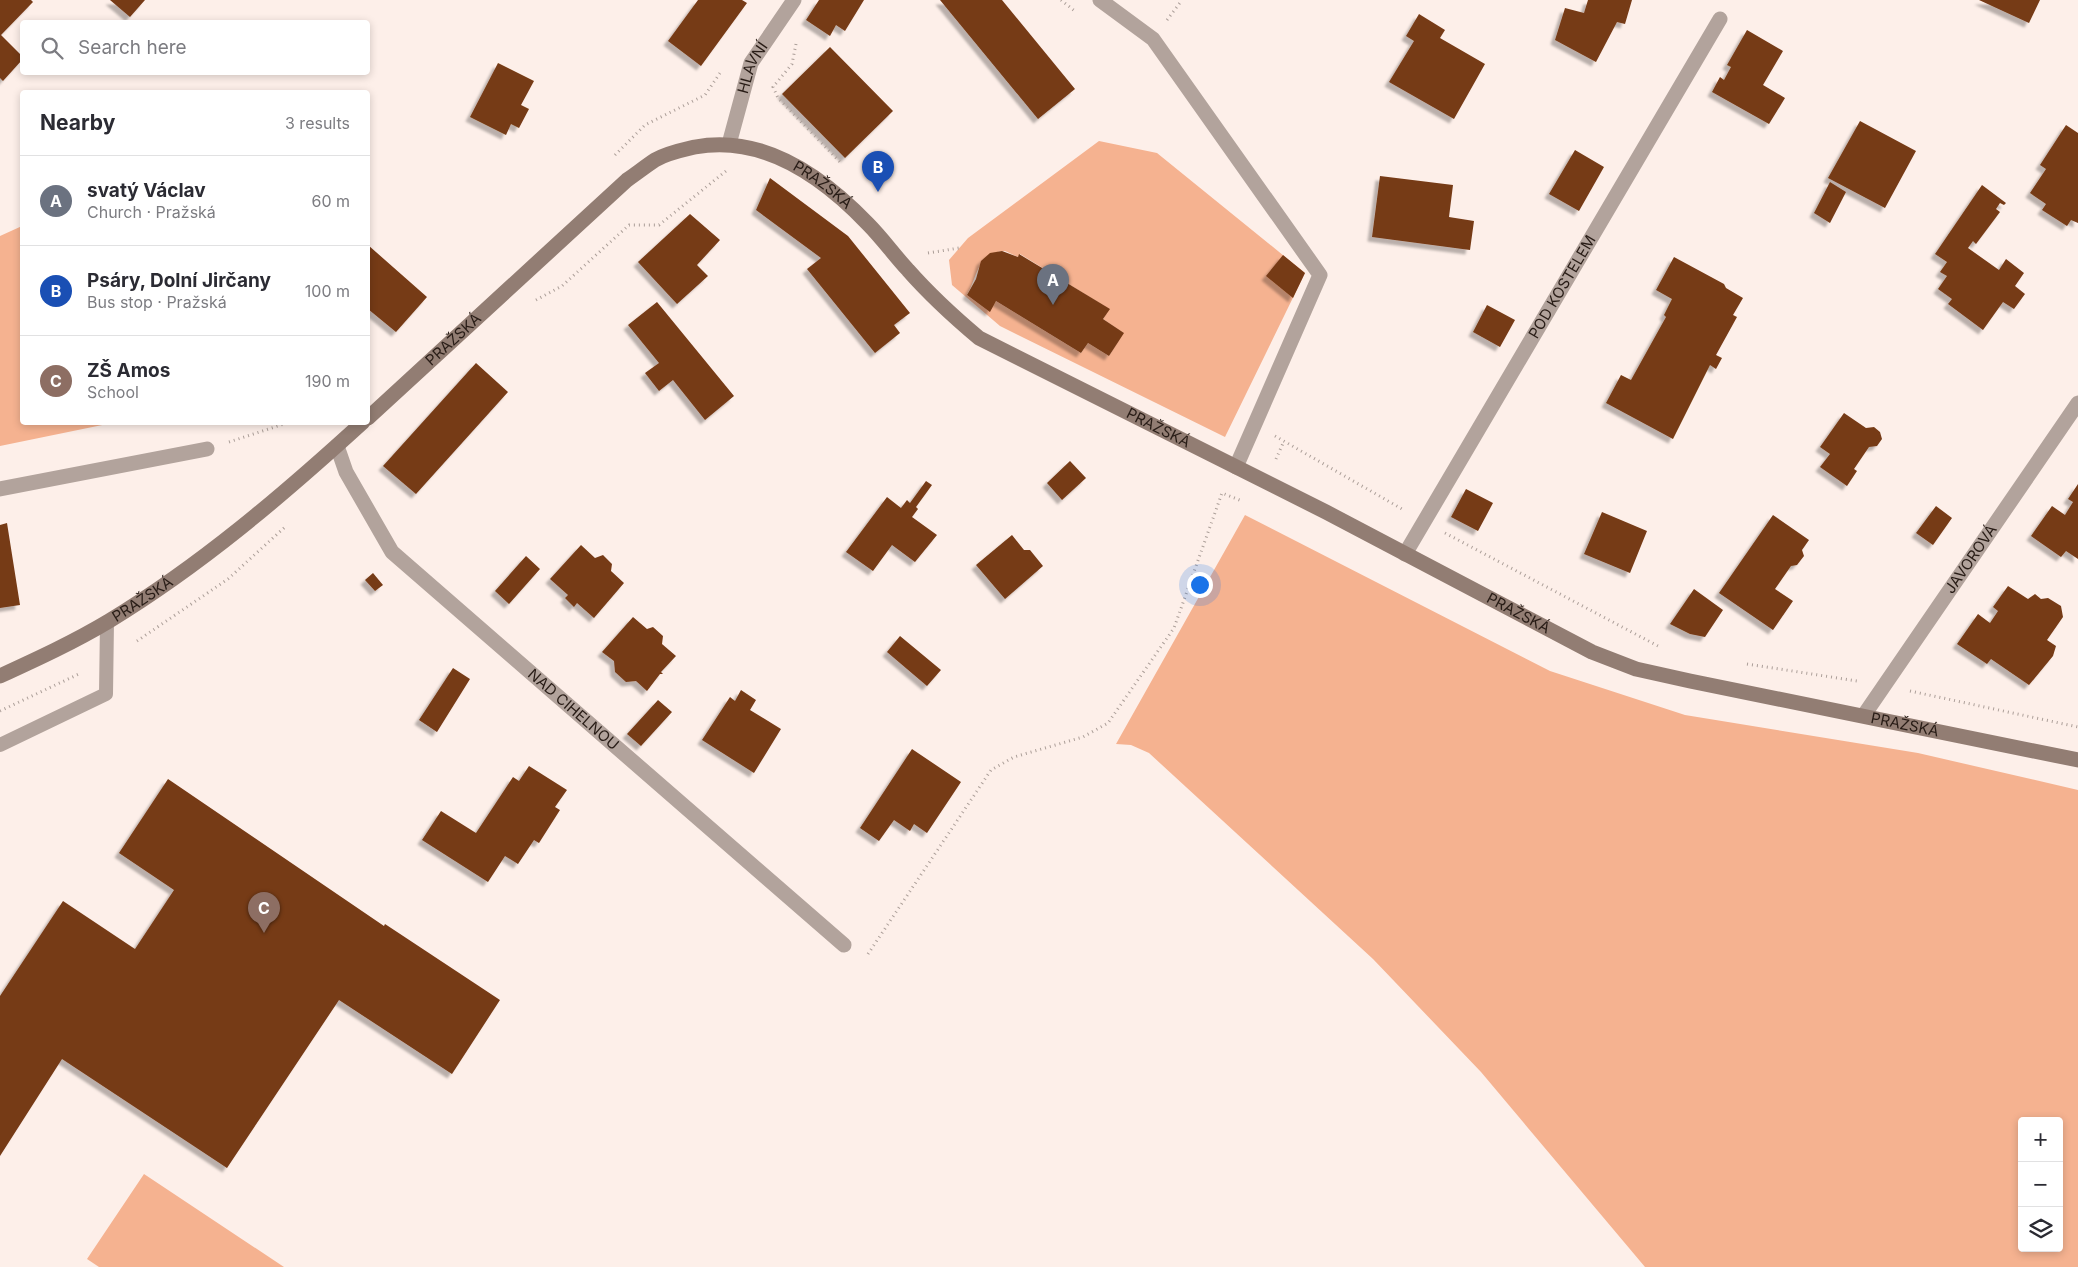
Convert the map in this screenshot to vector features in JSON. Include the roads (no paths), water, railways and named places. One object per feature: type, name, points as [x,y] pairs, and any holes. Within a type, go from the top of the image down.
[{"type":"main road","name":"PRAŽSKÁ","points":[[370,416],[628,180],[656,159],[682,150],[730,144],[768,152],[819,179],[869,224],[906,269],[948,312],[979,338],[1267,482],[1592,652],[1636,669],[2078,760]]},
{"type":"main road","name":"PRAŽSKÁ","points":[[0,676],[107,622],[148,596],[207,554],[279,496],[360,425]]},
{"type":"street","name":"HLAVNÍ","points":[[730,144],[751,63],[794,0]]},
{"type":"street","points":[[1100,0],[1153,39],[1320,276],[1236,467]]},
{"type":"street","name":"POD KOSTELEM","points":[[1406,554],[1720,19]]},
{"type":"street","name":"JAVOROVÁ","points":[[1864,715],[2078,403]]},
{"type":"street","name":"NAD CIHELNOU","points":[[337,446],[346,472],[392,552],[844,945]]},
{"type":"street","points":[[0,489],[207,449]]},
{"type":"lane","points":[[0,745],[106,694],[107,622]]},
{"type":"place","name":"Psáry, Dolní Jirčany","points":[[878,192]]},
{"type":"place","name":"svatý Václav","points":[[1053,305]]},
{"type":"place","name":"ZŠ Amos","points":[[264,933]]}]
